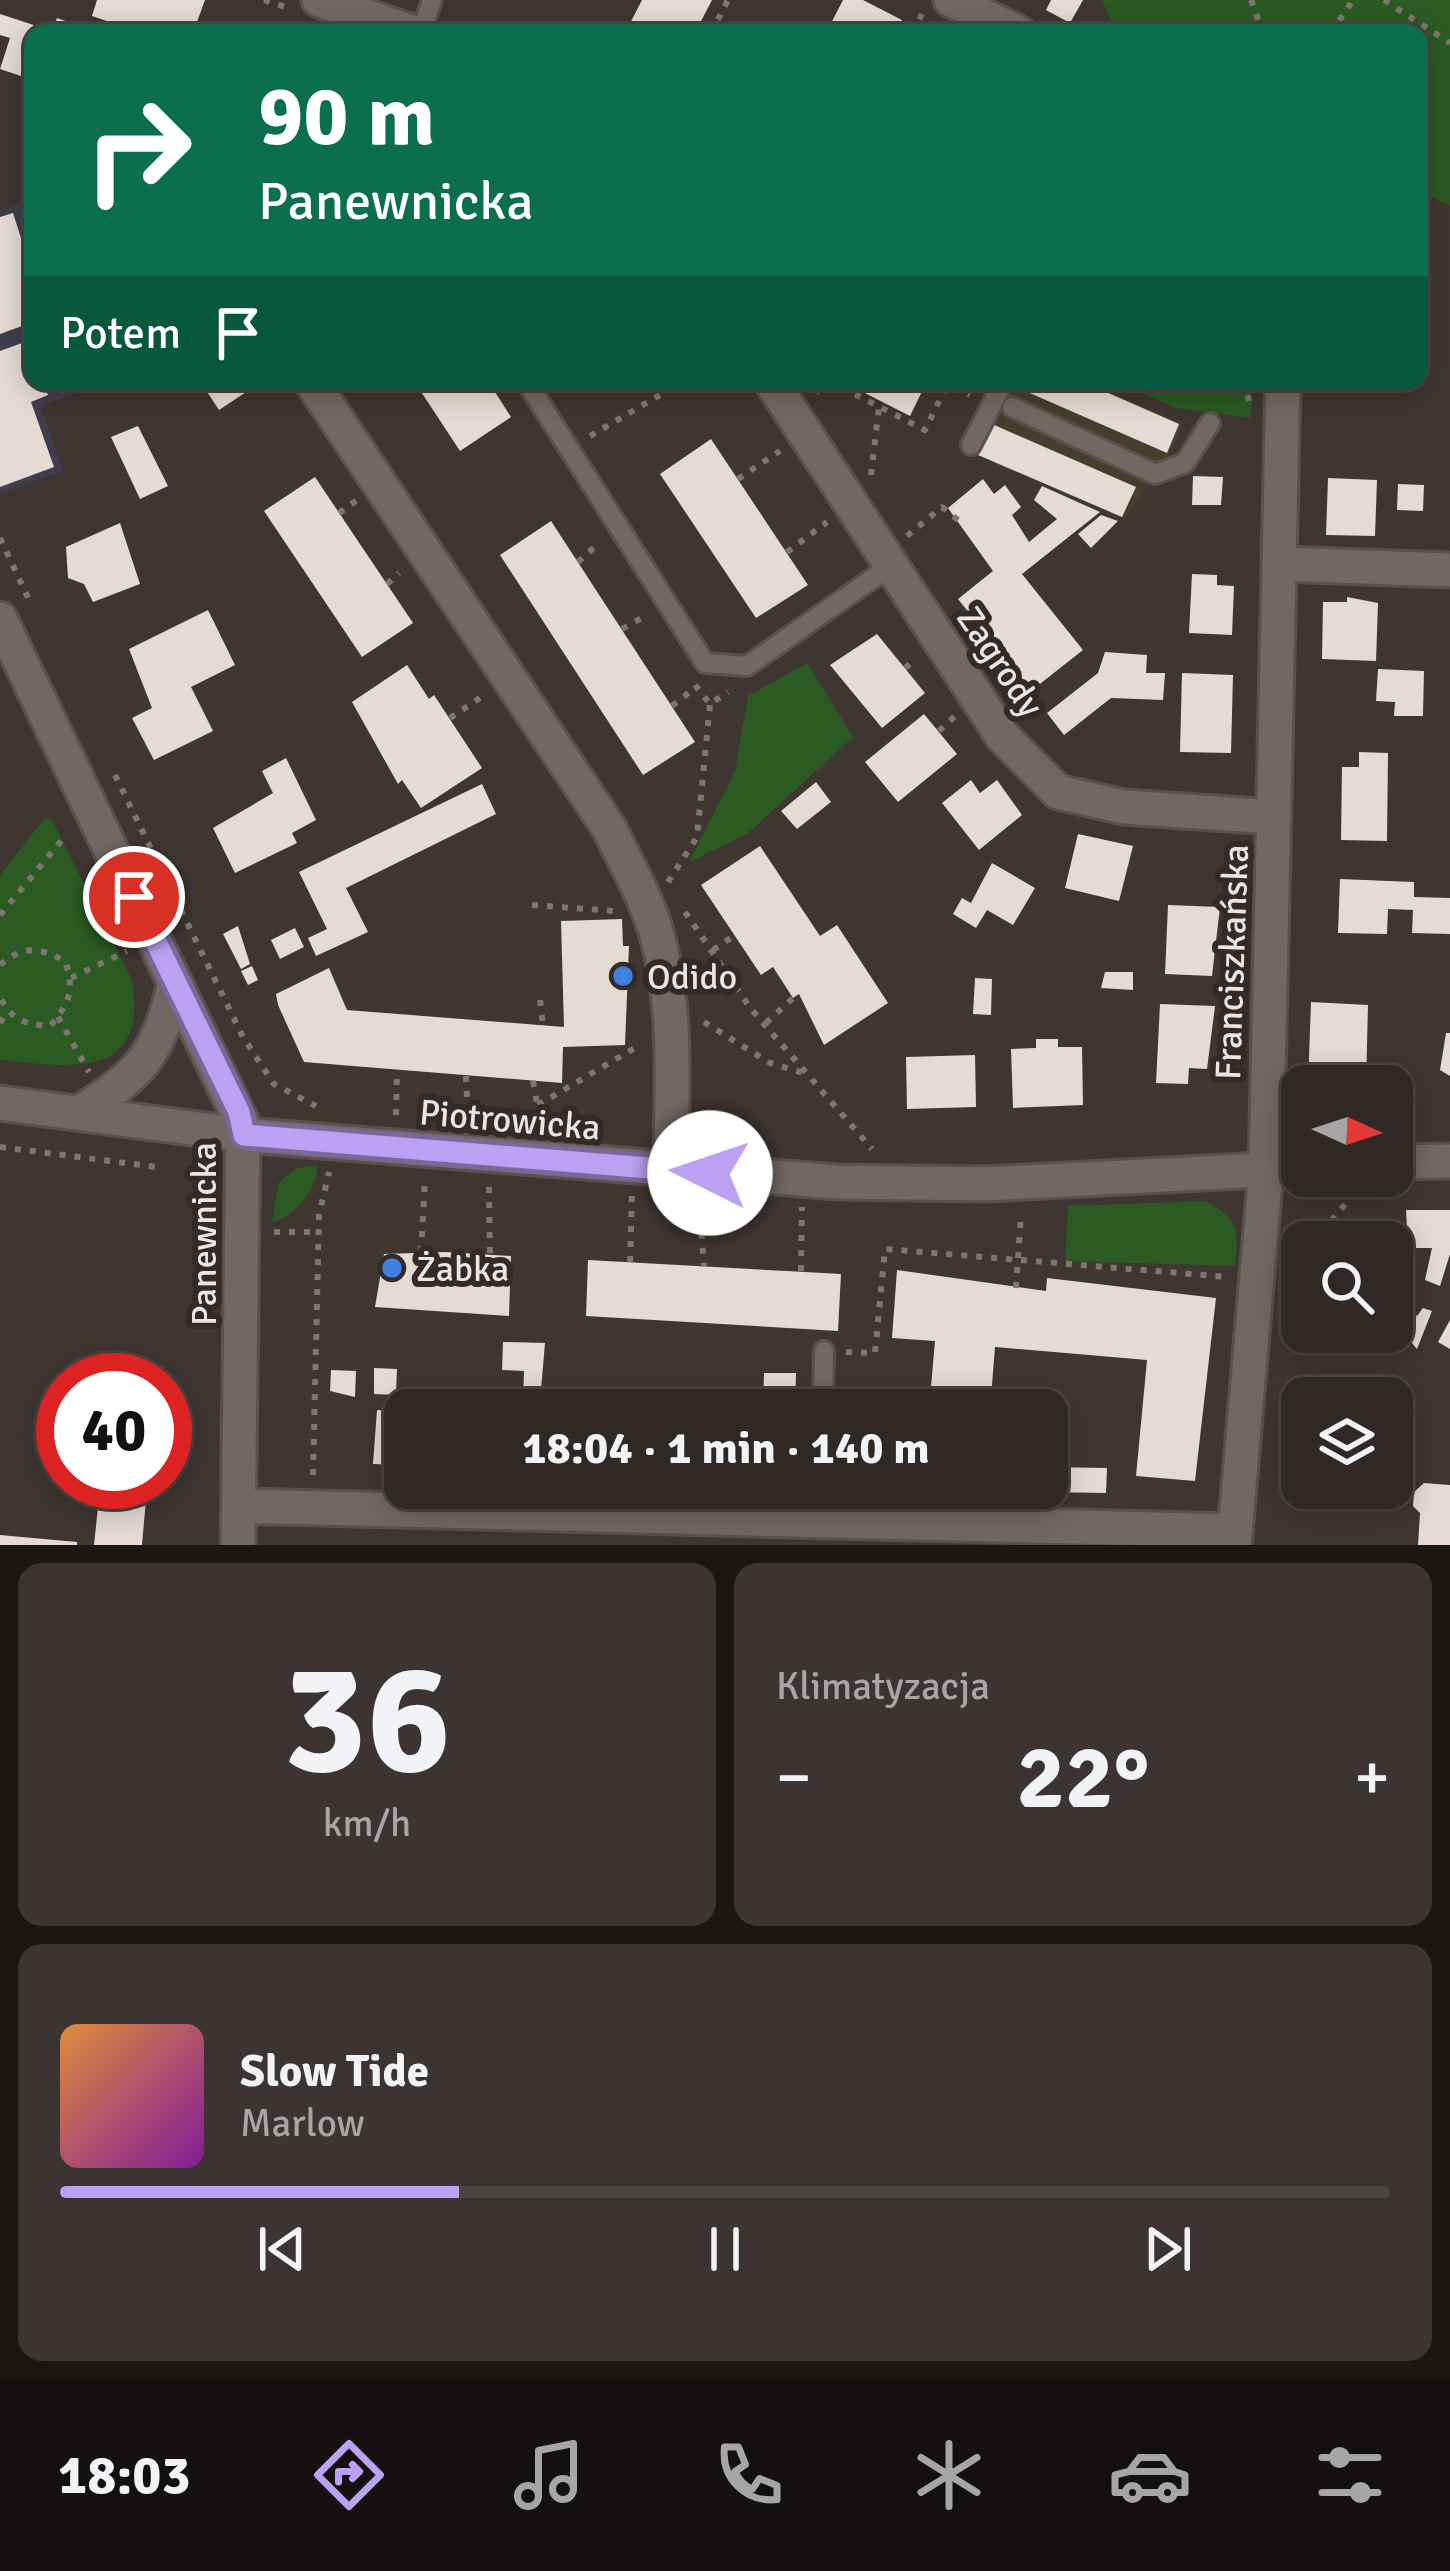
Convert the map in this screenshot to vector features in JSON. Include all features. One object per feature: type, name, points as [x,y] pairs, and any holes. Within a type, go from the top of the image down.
[{"type":"street","points":[[319,0],[391,24]]},
{"type":"street","points":[[938,4],[994,24]]},
{"type":"street","points":[[317,390],[609,828],[646,901],[669,1000],[671,1171]]},
{"type":"street","name":"Zagrody","points":[[777,390],[895,555],[1003,737],[1058,792],[1124,807],[1274,817]]},
{"type":"street","name":"Franciszkańska","points":[[1234,1538],[1266,1170],[1283,390]]},
{"type":"street","points":[[1280,564],[1450,570]]},
{"type":"street","name":"Panewnicka","points":[[0,620],[239,1112],[244,1135],[238,1545]]},
{"type":"street","points":[[86,1089],[131,1080],[151,1058],[175,983]]},
{"type":"street","name":"Piotrowicka","points":[[0,1103],[86,1089],[244,1135],[671,1171],[942,1184],[1266,1170],[1281,1173]]},
{"type":"street","points":[[1413,1162],[1450,1161]]},
{"type":"street","points":[[238,1506],[384,1507]]},
{"type":"street","points":[[882,1509],[1234,1538]]},
{"type":"lane","points":[[532,390],[705,663],[747,665],[895,555]]},
{"type":"lane","points":[[971,445],[999,390]]},
{"type":"lane","points":[[1012,407],[1155,475],[1185,463],[1210,423]]},
{"type":"lane","points":[[823,1389],[824,1351]]},
{"type":"path","points":[[1384,0],[1421,24]]},
{"type":"path","points":[[568,448],[668,390]]},
{"type":"path","points":[[801,401],[818,390]]},
{"type":"path","points":[[846,390],[925,430],[945,390]]},
{"type":"path","points":[[870,484],[879,407]]},
{"type":"path","points":[[895,555],[942,507],[958,520]]},
{"type":"path","points":[[0,538],[40,622]]},
{"type":"path","points":[[578,562],[603,540]]},
{"type":"path","points":[[622,629],[651,614]]},
{"type":"path","points":[[672,706],[696,687]]},
{"type":"path","points":[[646,901],[697,837],[710,704]]},
{"type":"path","points":[[111,767],[243,1037],[274,1084],[334,1111]]},
{"type":"path","points":[[0,915],[69,831]]},
{"type":"path","points":[[532,905],[646,901],[712,950],[807,1074],[872,1149]]},
{"type":"path","points":[[712,950],[735,935]]},
{"type":"path","points":[[0,965],[16,951],[41,948],[64,961],[73,985],[50,1026],[24,1024],[8,1012],[0,997]]},
{"type":"path","points":[[71,978],[127,951]]},
{"type":"path","points":[[766,1023],[793,998]]},
{"type":"path","points":[[540,1000],[543,1025]]},
{"type":"path","points":[[669,1000],[770,1064],[807,1074]]},
{"type":"path","points":[[0,1023],[8,1012]]},
{"type":"path","points":[[58,1017],[86,1089],[104,1073]]},
{"type":"path","points":[[538,1105],[641,1044]]},
{"type":"path","points":[[396,1116],[397,1071]]},
{"type":"path","points":[[466,1076],[468,1123]]},
{"type":"path","points":[[533,1081],[542,1129]]},
{"type":"path","points":[[0,1147],[157,1167]]},
{"type":"path","points":[[850,1148],[888,1149]]},
{"type":"path","points":[[313,1507],[319,1232],[329,1175]]},
{"type":"path","points":[[421,1252],[425,1180]]},
{"type":"path","points":[[489,1183],[490,1255]]},
{"type":"path","points":[[630,1262],[632,1191]]},
{"type":"path","points":[[698,1194],[704,1266]]},
{"type":"path","points":[[1331,1221],[1351,1197]]},
{"type":"path","points":[[801,1271],[802,1198]]},
{"type":"path","points":[[1016,1288],[1022,1200]]},
{"type":"path","points":[[274,1232],[319,1232]]},
{"type":"path","points":[[824,1351],[875,1353],[885,1249],[1017,1264],[1229,1277]]},
{"type":"shaded area","points":[[24,203],[24,390],[77,393],[40,406],[63,471],[0,493],[0,211]]},
{"type":"shaded area","points":[[1008,390],[1104,390],[1183,423],[1168,458],[1124,520],[976,455]]},
{"type":"green space","points":[[1102,0],[1450,0],[1450,206],[1428,195],[1428,24],[1112,24]]},
{"type":"green space","points":[[1136,390],[1252,390],[1251,418],[1175,408]]},
{"type":"green space","points":[[807,663],[853,737],[747,834],[689,862],[735,772],[748,696]]},
{"type":"green space","points":[[45,818],[52,820],[132,980],[134,1013],[128,1036],[116,1052],[99,1061],[53,1065],[0,1060],[0,875]]},
{"type":"green space","points":[[317,1165],[303,1201],[272,1222],[279,1182],[295,1169]]},
{"type":"green space","points":[[1205,1201],[1234,1226],[1235,1266],[1065,1261],[1068,1206]]},
{"type":"building","points":[[97,0],[205,0],[196,24],[116,24],[92,16]]},
{"type":"building","points":[[642,0],[712,0],[700,24],[630,24]]},
{"type":"building","points":[[843,0],[863,0],[902,20],[900,24],[831,24]]},
{"type":"building","points":[[1051,0],[1083,0],[1070,23],[1046,10]]},
{"type":"building","points":[[0,14],[31,24],[24,24],[24,77],[0,69],[10,38],[0,35]]},
{"type":"building","points":[[13,213],[24,237],[24,325],[0,334],[0,217]]},
{"type":"building","points":[[24,342],[24,390],[46,390],[48,395],[31,402],[54,467],[0,487],[0,351]]},
{"type":"building","points":[[206,390],[249,390],[219,410]]},
{"type":"building","points":[[420,390],[494,390],[511,417],[460,451]]},
{"type":"building","points":[[859,390],[923,390],[910,416]]},
{"type":"building","points":[[1023,390],[1102,390],[1179,424],[1167,453]]},
{"type":"building","points":[[992,424],[1136,487],[1122,517],[978,455]]},
{"type":"building","points":[[138,426],[168,486],[140,499],[111,437]]},
{"type":"building","points":[[711,439],[808,585],[756,618],[660,474]]},
{"type":"building","points":[[1193,476],[1223,477],[1221,505],[1192,505]]},
{"type":"building","points":[[315,477],[413,623],[362,657],[264,511]]},
{"type":"building","points":[[1328,478],[1377,480],[1375,536],[1326,535]]},
{"type":"building","points":[[983,479],[994,494],[1005,485],[1021,507],[1012,515],[1029,542],[1057,519],[1034,500],[1042,486],[1100,512],[1022,574],[1083,650],[1031,691],[958,599],[993,571],[948,508]]},
{"type":"building","points":[[1398,484],[1424,485],[1423,511],[1397,510]]},
{"type":"building","points":[[1101,515],[1118,521],[1091,548],[1078,534]]},
{"type":"building","points":[[551,521],[695,742],[643,775],[500,555]]},
{"type":"building","points":[[120,523],[140,584],[93,602],[84,584],[68,578],[66,547]]},
{"type":"building","points":[[1192,574],[1217,575],[1217,585],[1234,586],[1232,635],[1189,633]]},
{"type":"building","points":[[1347,597],[1378,603],[1376,661],[1322,659],[1323,602],[1347,602]]},
{"type":"building","points":[[208,610],[235,665],[191,687],[213,731],[154,760],[132,718],[152,708],[129,649]]},
{"type":"building","points":[[877,634],[925,693],[882,728],[830,665]]},
{"type":"building","points":[[1105,652],[1147,655],[1146,673],[1165,673],[1163,700],[1111,698],[1064,735],[1047,713],[1098,673]]},
{"type":"building","points":[[407,665],[429,699],[434,695],[482,768],[421,808],[402,780],[398,784],[352,702]]},
{"type":"building","points":[[1378,669],[1424,671],[1423,716],[1394,716],[1395,702],[1376,701]]},
{"type":"building","points":[[1182,673],[1233,675],[1231,753],[1180,752]]},
{"type":"building","points":[[924,714],[957,754],[898,802],[865,762]]},
{"type":"building","points":[[1359,752],[1388,753],[1387,841],[1341,840],[1342,767],[1359,767]]},
{"type":"building","points":[[286,758],[316,820],[292,833],[297,843],[235,873],[213,828],[273,793],[262,771]]},
{"type":"building","points":[[971,780],[980,793],[997,780],[1022,815],[979,850],[942,803]]},
{"type":"building","points":[[816,782],[831,802],[797,829],[781,811]]},
{"type":"building","points":[[482,784],[496,814],[346,888],[368,932],[316,956],[308,938],[327,929],[299,872]]},
{"type":"building","points":[[1078,834],[1133,846],[1119,901],[1065,888]]},
{"type":"building","points":[[760,846],[820,936],[837,925],[888,1003],[824,1045],[799,994],[793,998],[773,967],[761,975],[701,885]]},
{"type":"building","points":[[992,863],[1035,888],[1013,925],[987,910],[976,928],[953,914],[962,898],[971,903]]},
{"type":"building","points":[[1340,879],[1414,882],[1414,897],[1450,898],[1450,934],[1412,933],[1413,910],[1388,909],[1387,934],[1338,933]]},
{"type":"building","points":[[1168,905],[1220,907],[1212,976],[1165,974]]},
{"type":"building","points":[[622,919],[623,946],[629,946],[625,1045],[563,1047],[562,1083],[304,1062],[278,1005],[276,994],[329,968],[347,1010],[564,1027],[561,921]]},
{"type":"building","points":[[238,926],[250,964],[241,969],[223,934]]},
{"type":"building","points":[[295,928],[304,947],[280,959],[271,940]]},
{"type":"building","points":[[252,966],[258,980],[248,985],[241,971]]},
{"type":"building","points":[[1105,972],[1133,972],[1133,990],[1101,988]]},
{"type":"building","points":[[975,978],[992,979],[991,1015],[973,1014]]},
{"type":"building","points":[[1311,1002],[1368,1005],[1367,1065],[1309,1065]]},
{"type":"building","points":[[1160,1004],[1215,1006],[1207,1069],[1189,1068],[1188,1084],[1156,1083]]},
{"type":"building","points":[[1446,1033],[1450,1033],[1450,1076],[1440,1070]]},
{"type":"building","points":[[1036,1039],[1058,1039],[1058,1047],[1082,1047],[1083,1105],[1013,1108],[1011,1049],[1036,1048]]},
{"type":"building","points":[[975,1055],[976,1107],[907,1109],[906,1057]]},
{"type":"building","points":[[1406,1210],[1450,1210],[1450,1254],[1440,1286],[1425,1280],[1432,1248],[1413,1248],[1413,1221],[1407,1221]]},
{"type":"building","points":[[384,1254],[511,1256],[509,1316],[375,1307]]},
{"type":"building","points":[[588,1260],[841,1274],[838,1331],[586,1316]]},
{"type":"building","points":[[897,1270],[1046,1291],[1047,1278],[1216,1298],[1195,1481],[1136,1476],[1147,1360],[995,1347],[992,1389],[931,1389],[935,1341],[892,1338]]},
{"type":"building","points":[[1423,1308],[1432,1311],[1417,1349],[1413,1313],[1417,1316]]},
{"type":"building","points":[[1450,1320],[1450,1349],[1438,1342]]},
{"type":"building","points":[[503,1342],[545,1343],[541,1389],[523,1389],[524,1371],[502,1370]]},
{"type":"building","points":[[374,1368],[397,1369],[396,1389],[374,1394]]},
{"type":"building","points":[[331,1370],[356,1371],[355,1397],[330,1391]]},
{"type":"building","points":[[764,1373],[796,1373],[796,1389],[764,1389]]},
{"type":"building","points":[[377,1410],[384,1410],[384,1464],[373,1464]]},
{"type":"building","points":[[1068,1467],[1107,1468],[1106,1493],[1068,1492]]},
{"type":"building","points":[[1424,1483],[1450,1485],[1450,1545],[1418,1545],[1420,1513],[1413,1506],[1414,1492]]},
{"type":"building","points":[[98,1509],[145,1509],[142,1545],[94,1545]]},
{"type":"building","points":[[0,1535],[77,1542],[77,1545],[0,1545]]},
{"type":"place","name":"Odido","points":[[623,976]]},
{"type":"place","name":"Żabka","points":[[392,1268]]},
{"type":"route","points":[[134,897],[239,1112],[244,1135],[710,1173]]}]
